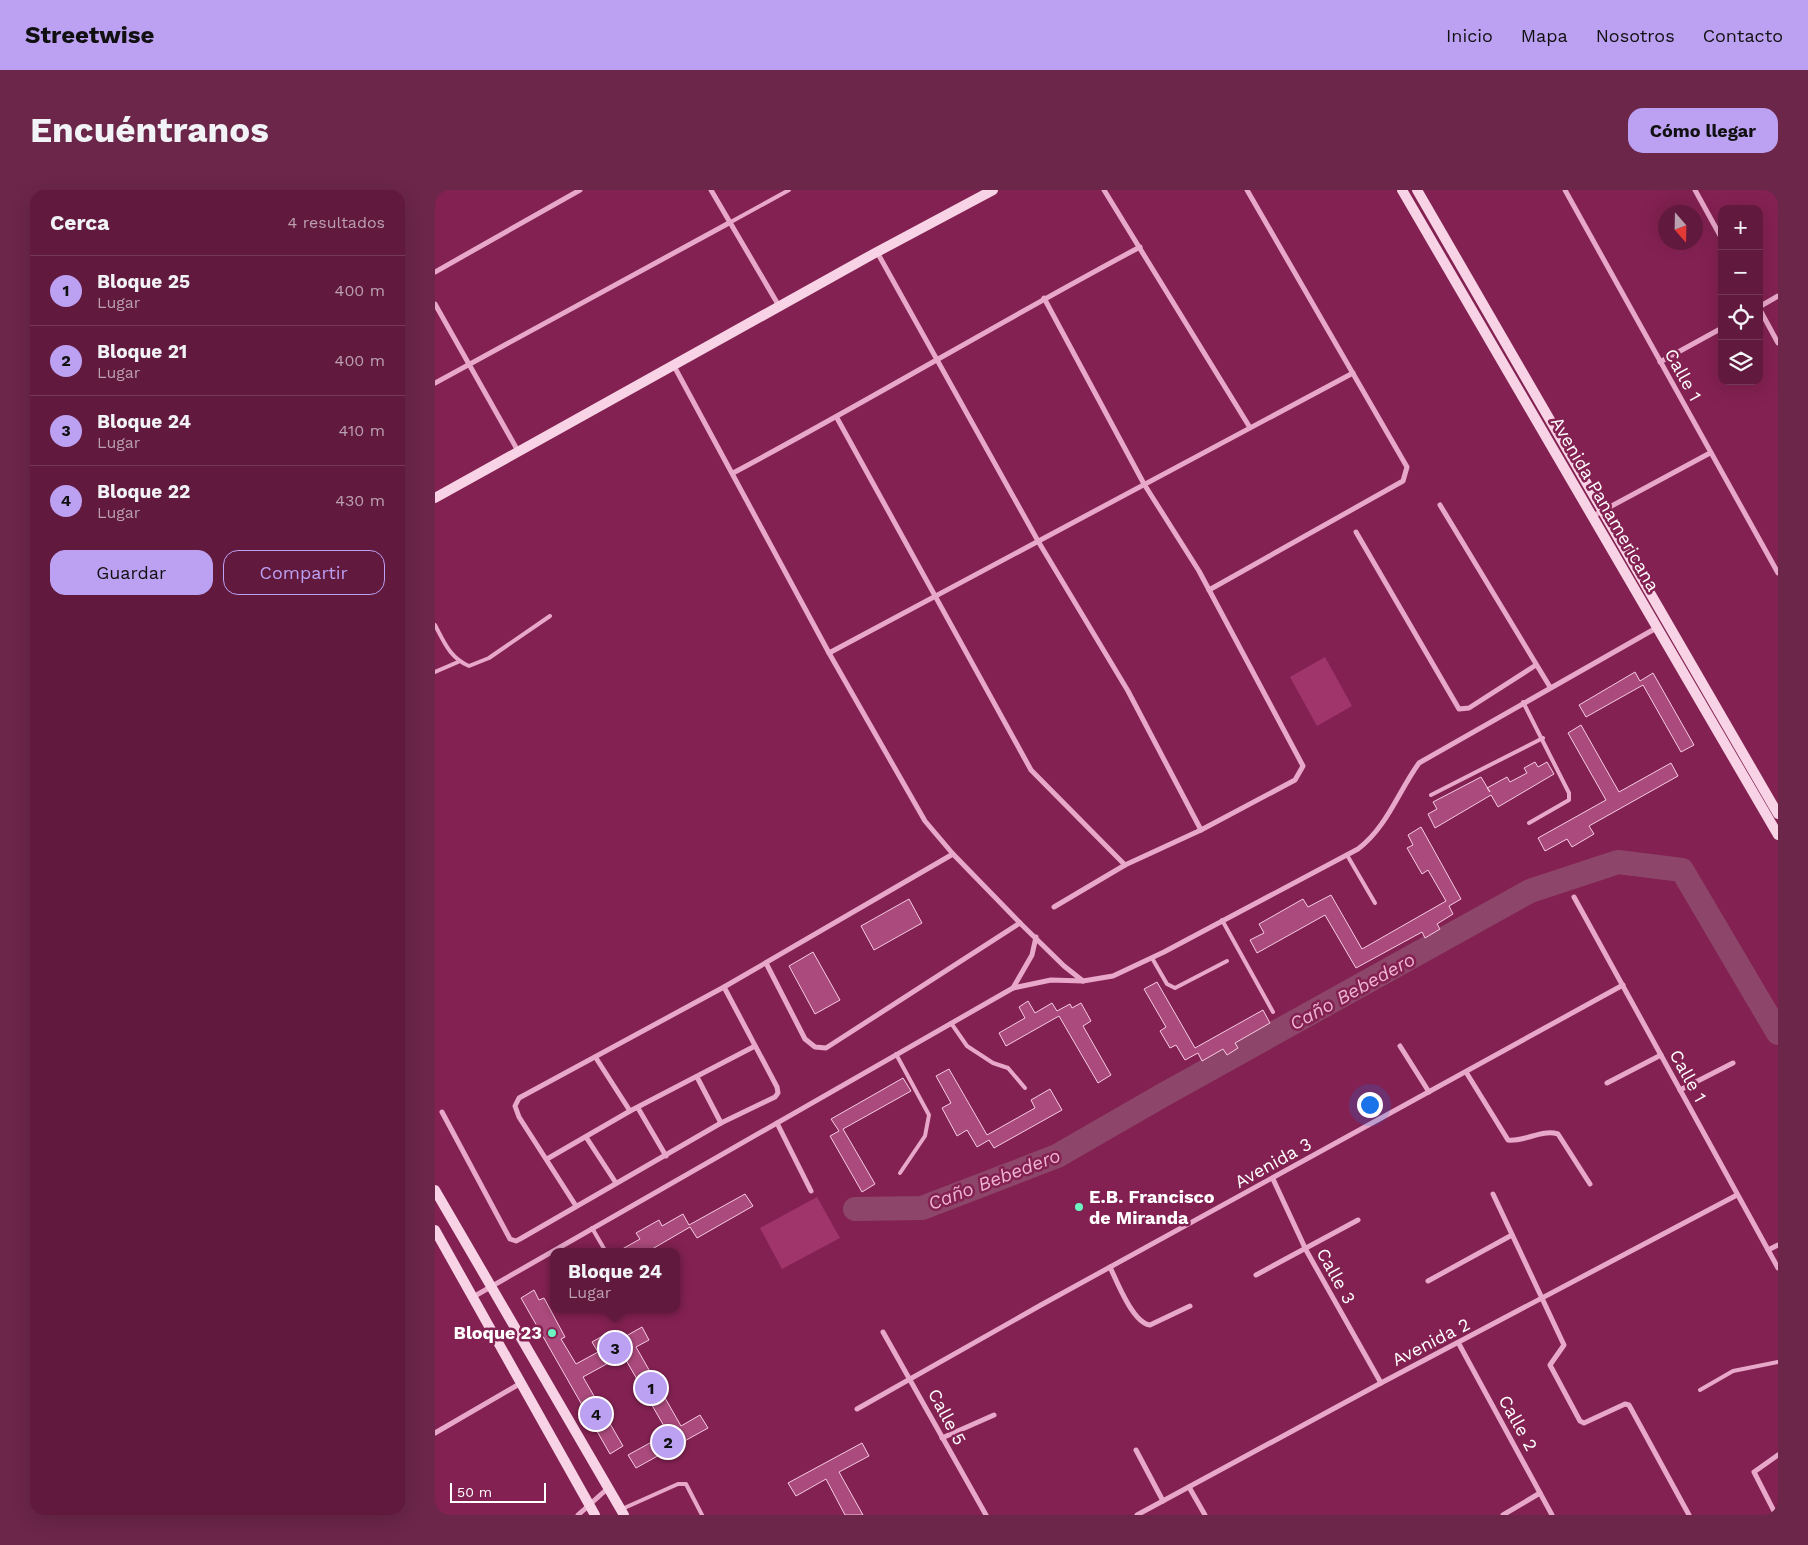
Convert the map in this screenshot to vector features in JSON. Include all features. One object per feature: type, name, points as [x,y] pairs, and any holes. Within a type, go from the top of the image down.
[{"type":"main road","points":[[435,498],[779,306],[993,190]]},
{"type":"main road","name":"Avenida Panamericana","points":[[1403,190],[1593,516],[1663,624],[1778,814]]},
{"type":"main road","name":"Avenida Panamericana","points":[[1417,190],[1604,510],[1663,624],[1775,821],[1778,834]]},
{"type":"main road","points":[[435,1190],[622,1512]]},
{"type":"main road","points":[[435,1230],[595,1515]]},
{"type":"street","points":[[435,272],[580,190]]},
{"type":"street","points":[[711,190],[779,306]]},
{"type":"street","points":[[1104,190],[1249,426]]},
{"type":"street","points":[[1209,590],[1403,481],[1407,467],[1247,190]]},
{"type":"street","name":"Calle 1","points":[[1565,190],[1778,573]]},
{"type":"street","points":[[1695,190],[1718,232]]},
{"type":"street","points":[[435,383],[729,223]]},
{"type":"street","points":[[733,473],[837,418],[1044,298],[1140,247]]},
{"type":"street","points":[[877,252],[1038,541],[1128,691],[1201,830]]},
{"type":"street","points":[[1763,305],[1778,296]]},
{"type":"street","points":[[1044,298],[1144,484],[1209,590],[1303,766],[1295,780],[1201,830],[1125,865],[1054,907]]},
{"type":"street","points":[[435,304],[519,452]]},
{"type":"street","points":[[1763,315],[1778,343]]},
{"type":"street","points":[[1660,362],[1718,330]]},
{"type":"street","points":[[674,366],[829,653],[925,821],[953,854],[1020,923],[1064,966],[1083,981]]},
{"type":"street","points":[[829,653],[1249,426],[1353,372]]},
{"type":"street","points":[[837,418],[1031,770],[1125,865]]},
{"type":"street","points":[[1593,516],[1710,453]]},
{"type":"street","points":[[1440,505],[1550,687]]},
{"type":"street","points":[[1356,532],[1459,709],[1469,708],[1536,665]]},
{"type":"street","points":[[558,1248],[1013,988],[1051,980],[1083,981],[1113,976],[1152,958],[1347,855],[1370,840],[1383,826],[1405,782],[1419,763],[1523,702],[1663,624]]},
{"type":"street","points":[[577,1206],[519,1117],[515,1106],[519,1098],[596,1058],[766,963],[953,854]]},
{"type":"street","name":"Calle 1","points":[[1574,897],[1778,1268]]},
{"type":"street","points":[[766,963],[805,1039],[815,1047],[826,1048],[1020,923]]},
{"type":"street","points":[[1013,988],[1032,955],[1036,937]]},
{"type":"street","name":"Avenida 3","points":[[857,1409],[1110,1267],[1623,985]]},
{"type":"street","points":[[443,1112],[510,1238],[516,1241],[721,1123],[775,1097],[778,1093],[724,986]]},
{"type":"street","points":[[547,1159],[630,1111],[755,1046]]},
{"type":"street","points":[[1400,1046],[1429,1092]]},
{"type":"street","points":[[1607,1083],[1661,1055]]},
{"type":"street","points":[[596,1058],[630,1111]]},
{"type":"street","points":[[1680,1090],[1733,1063]]},
{"type":"street","points":[[1466,1072],[1508,1140],[1516,1141],[1550,1131],[1558,1134],[1590,1184]]},
{"type":"street","points":[[697,1077],[721,1123]]},
{"type":"street","points":[[638,1108],[666,1156]]},
{"type":"street","points":[[777,1123],[811,1191]]},
{"type":"street","points":[[586,1137],[616,1183]]},
{"type":"street","name":"Calle 3","points":[[1273,1179],[1306,1250],[1381,1383]]},
{"type":"street","points":[[1493,1194],[1564,1344],[1550,1365],[1580,1421],[1584,1423],[1625,1404],[1629,1405],[1689,1515]]},
{"type":"street","name":"Avenida 2","points":[[1137,1515],[1381,1383],[1459,1344],[1737,1195]]},
{"type":"street","points":[[1256,1275],[1306,1250],[1358,1220]]},
{"type":"street","points":[[1428,1281],[1513,1235]]},
{"type":"street","points":[[1768,1250],[1778,1245]]},
{"type":"street","points":[[473,1297],[550,1253]]},
{"type":"street","points":[[1110,1267],[1135,1315],[1144,1324],[1150,1325],[1190,1306]]},
{"type":"street","name":"Calle 5","points":[[883,1332],[986,1515]]},
{"type":"street","name":"Calle 2","points":[[1459,1344],[1552,1515]]},
{"type":"street","points":[[435,1433],[521,1382]]},
{"type":"street","points":[[942,1438],[994,1415]]},
{"type":"street","points":[[1136,1450],[1163,1501]]},
{"type":"street","points":[[1775,1515],[1754,1472],[1778,1455]]},
{"type":"street","points":[[1189,1488],[1205,1515]]},
{"type":"street","points":[[578,1515],[607,1489]]},
{"type":"street","points":[[1503,1515],[1540,1494]]},
{"type":"lane","points":[[729,223],[789,190]]},
{"type":"lane","points":[[435,624],[447,649],[458,662],[469,666],[489,658],[550,616]]},
{"type":"lane","points":[[435,672],[458,662]]},
{"type":"lane","points":[[1523,702],[1543,738],[1569,793],[1569,800],[1529,823]]},
{"type":"lane","points":[[1431,795],[1543,738]]},
{"type":"lane","points":[[1347,855],[1375,902]]},
{"type":"lane","points":[[1222,920],[1273,1012]]},
{"type":"lane","points":[[1152,958],[1167,984],[1175,988],[1227,961]]},
{"type":"lane","points":[[951,1023],[967,1046],[993,1063],[1008,1068],[1025,1088]]},
{"type":"lane","points":[[897,1054],[929,1115],[925,1136],[900,1174]]},
{"type":"lane","points":[[592,1228],[604,1248]]},
{"type":"lane","points":[[1700,1390],[1733,1371],[1761,1363],[1778,1362]]},
{"type":"lane","points":[[622,1512],[678,1484],[686,1484],[702,1515]]},
{"type":"shaded area","points":[[1325,657],[1352,706],[1317,726],[1290,677]]},
{"type":"shaded area","points":[[817,1197],[840,1238],[782,1269],[760,1228]]},
{"type":"building","points":[[1635,672],[1640,681],[1653,673],[1694,745],[1681,752],[1643,685],[1586,717],[1579,705]]},
{"type":"building","points":[[1581,725],[1619,792],[1671,763],[1678,776],[1589,826],[1594,834],[1572,847],[1567,839],[1545,851],[1538,838],[1606,800],[1568,733]]},
{"type":"building","points":[[1535,762],[1538,767],[1547,762],[1554,774],[1498,807],[1491,795],[1435,828],[1428,814],[1437,809],[1433,802],[1481,777],[1487,788],[1507,777],[1510,782],[1527,773],[1524,768]]},
{"type":"building","points":[[1421,827],[1461,899],[1449,906],[1453,914],[1437,924],[1440,929],[1425,938],[1422,932],[1356,968],[1325,915],[1257,953],[1250,940],[1264,933],[1259,924],[1303,899],[1308,907],[1331,895],[1362,949],[1446,901],[1428,870],[1422,874],[1407,848],[1413,845],[1408,835]]},
{"type":"building","points":[[909,899],[922,923],[874,950],[861,926]]},
{"type":"building","points":[[813,952],[840,1000],[815,1014],[789,966]]},
{"type":"building","points":[[1157,982],[1195,1048],[1263,1010],[1270,1023],[1235,1043],[1238,1048],[1227,1055],[1223,1049],[1202,1061],[1198,1053],[1185,1060],[1176,1045],[1170,1048],[1160,1031],[1166,1027],[1144,989]]},
{"type":"building","points":[[1028,1001],[1035,1013],[1052,1003],[1057,1011],[1070,1004],[1072,1008],[1081,1003],[1091,1021],[1083,1026],[1111,1075],[1098,1083],[1059,1016],[1006,1046],[999,1033],[1025,1018],[1019,1007]]},
{"type":"building","points":[[949,1069],[987,1135],[1035,1108],[1031,1100],[1050,1089],[1062,1110],[994,1148],[989,1140],[977,1147],[967,1130],[957,1136],[942,1108],[951,1103],[936,1076]]},
{"type":"building","points":[[903,1078],[911,1091],[843,1129],[875,1184],[862,1192],[830,1136],[839,1131],[831,1119]]},
{"type":"building","points":[[745,1194],[753,1206],[697,1238],[690,1227],[654,1248],[624,1248],[640,1239],[636,1233],[659,1220],[662,1226],[683,1214],[689,1225]]},
{"type":"building","points":[[534,1290],[539,1300],[544,1298],[550,1313],[552,1313],[565,1337],[561,1339],[576,1364],[598,1352],[592,1342],[606,1334],[612,1344],[642,1327],[649,1340],[636,1347],[681,1426],[700,1415],[708,1428],[636,1468],[628,1455],[668,1433],[623,1355],[583,1377],[623,1446],[610,1454],[521,1298]]},
{"type":"building","points":[[862,1443],[869,1456],[839,1472],[863,1515],[845,1515],[826,1479],[796,1496],[788,1483]]},
{"type":"waterway","name":"Caño Bebedero","points":[[855,1209],[922,1208],[1057,1156],[1530,891],[1618,862],[1682,870],[1778,1033]]},
{"type":"place","name":"E.B. Francisco de Miranda","points":[[1079,1207]]},
{"type":"place","name":"Bloque 23","points":[[552,1333]]},
{"type":"place","name":"Bloque 24","points":[[615,1348]]},
{"type":"place","name":"Bloque 25","points":[[651,1388]]},
{"type":"place","name":"Bloque 22","points":[[596,1414]]},
{"type":"place","name":"Bloque 21","points":[[668,1442]]}]
